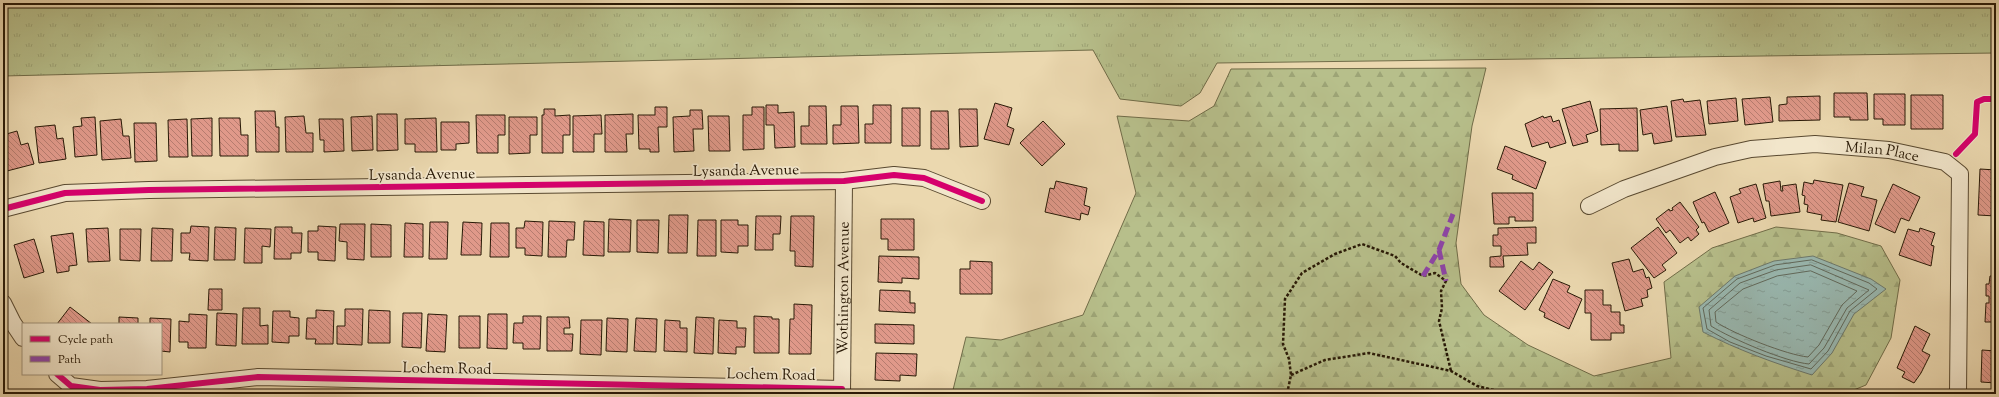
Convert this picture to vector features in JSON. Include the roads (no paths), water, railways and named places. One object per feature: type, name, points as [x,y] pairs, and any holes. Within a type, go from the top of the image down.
[{"type":"street","name":"Milan Place","points":[[1589,206],[1624,189],[1715,157],[1751,149],[1816,144],[1889,150],[1945,162],[1960,174],[1958,394]]},
{"type":"street","name":"Lysanda Avenue","points":[[3,209],[65,193],[150,190],[844,181],[894,175],[924,178],[982,201]]},
{"type":"street","name":"Wothington Avenue","points":[[842,391],[844,181]]},
{"type":"street","points":[[3,303],[22,336]]},
{"type":"street","name":"Lochem Road","points":[[58,375],[71,386],[100,390],[147,389],[258,377],[842,391]]},
{"type":"water","points":[[1813,256],[1871,279],[1886,289],[1854,314],[1832,353],[1812,375],[1756,356],[1703,332],[1699,307],[1735,276],[1774,261]]}]
